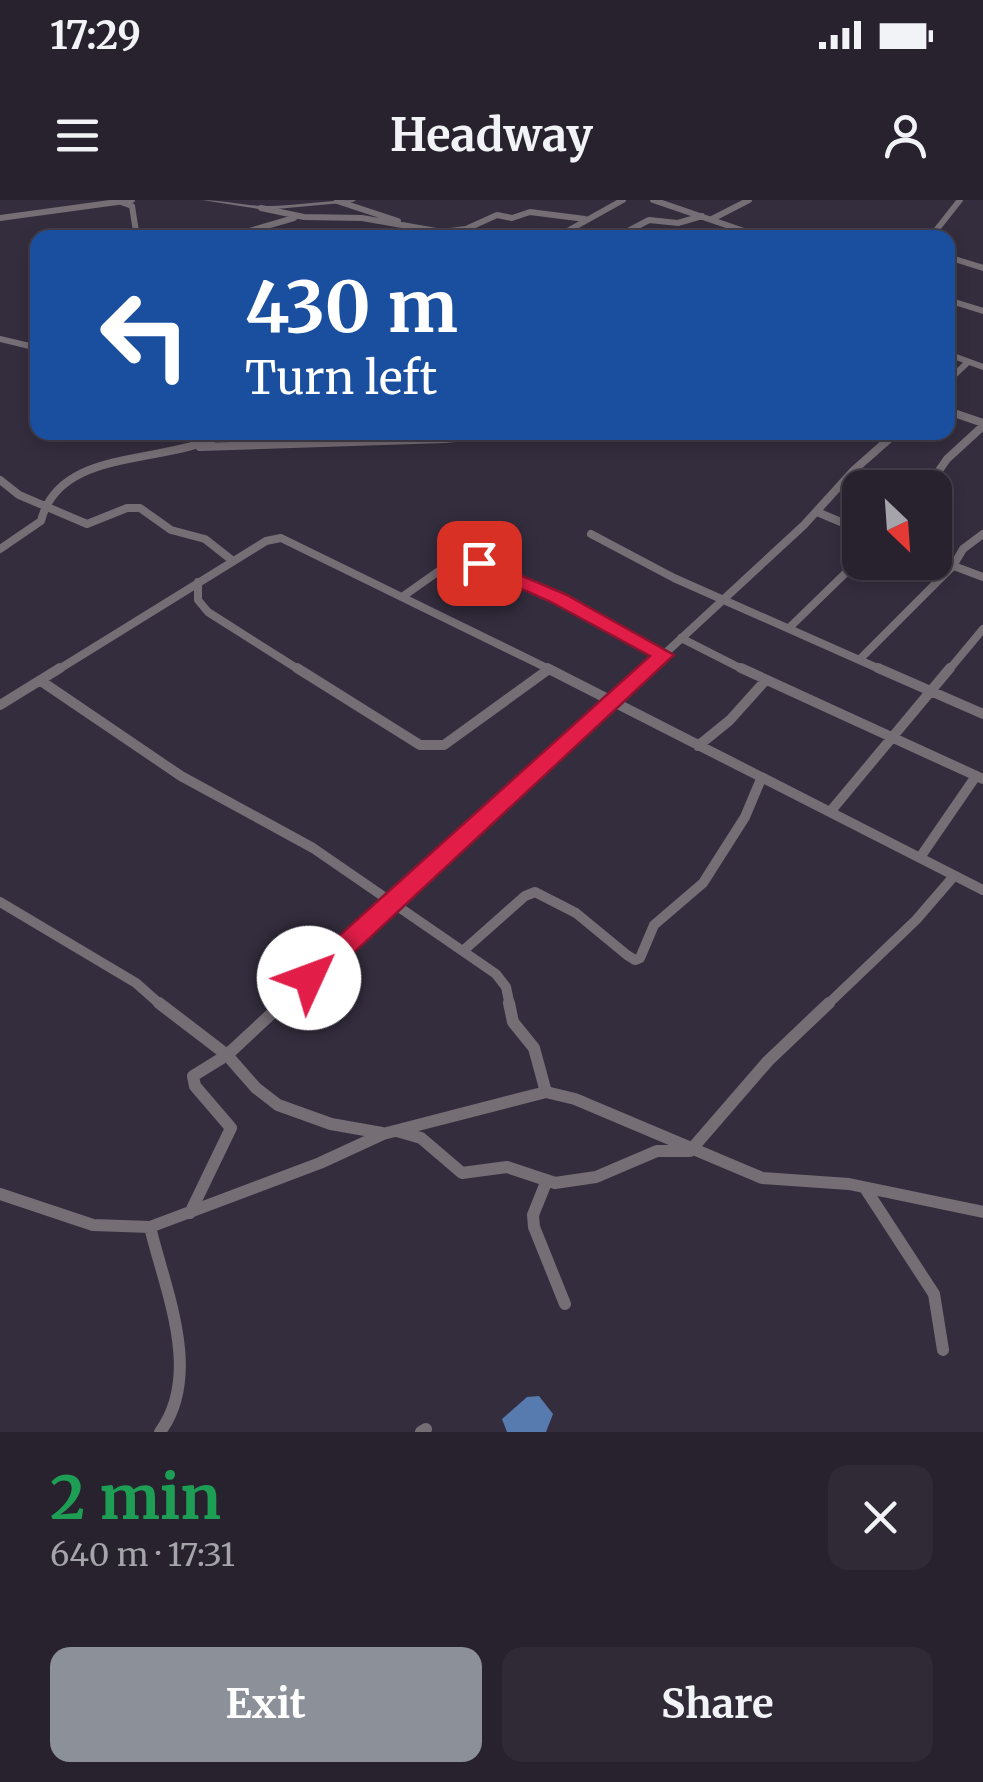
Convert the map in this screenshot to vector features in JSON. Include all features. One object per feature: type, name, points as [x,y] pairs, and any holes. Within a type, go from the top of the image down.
[{"type":"street","points":[[0,218],[132,200]]},
{"type":"street","points":[[207,200],[300,216],[362,218],[428,230],[458,230],[497,215],[512,218],[530,212],[543,217],[575,215],[585,220]]},
{"type":"street","points":[[261,208],[354,200]]},
{"type":"street","points":[[569,230],[623,200]]},
{"type":"street","points":[[653,200],[742,230]]},
{"type":"street","points":[[712,219],[749,200]]},
{"type":"street","points":[[936,230],[960,200]]},
{"type":"street","points":[[119,201],[132,206],[135,230]]},
{"type":"street","points":[[337,202],[428,230]]},
{"type":"street","points":[[262,230],[300,216]]},
{"type":"street","points":[[630,230],[649,220],[678,222],[703,216]]},
{"type":"street","points":[[955,258],[983,268]]},
{"type":"street","points":[[955,302],[983,312]]},
{"type":"street","points":[[0,339],[30,346]]},
{"type":"street","points":[[955,357],[983,367]]},
{"type":"street","points":[[955,374],[968,362]]},
{"type":"street","points":[[939,470],[983,425],[955,413]]},
{"type":"street","points":[[200,447],[213,440]]},
{"type":"street","points":[[0,549],[41,521],[41,504],[51,490],[98,466],[200,447],[414,440]]},
{"type":"street","points":[[190,1213],[198,1190],[224,1156],[231,1128],[195,1086],[192,1076],[226,1055],[664,655],[817,512],[887,440]]},
{"type":"street","points":[[0,480],[19,495],[86,524],[127,508],[140,508],[171,530],[205,539],[233,561]]},
{"type":"street","points":[[0,494],[19,495]]},
{"type":"street","points":[[817,512],[842,522]]},
{"type":"street","points":[[591,534],[630,557],[983,714]]},
{"type":"street","points":[[860,658],[953,566],[963,549],[983,534]]},
{"type":"street","points":[[402,597],[490,535]]},
{"type":"street","points":[[0,705],[233,561],[274,538],[288,539],[983,890]]},
{"type":"street","points":[[462,557],[558,598],[664,655]]},
{"type":"street","points":[[953,566],[983,577]]},
{"type":"street","points":[[789,628],[842,576]]},
{"type":"street","points":[[198,582],[198,600],[208,612],[420,744],[444,745],[549,670]]},
{"type":"street","points":[[830,812],[983,628]]},
{"type":"street","points":[[681,638],[764,682],[894,736],[980,778],[920,856]]},
{"type":"street","points":[[41,680],[181,776],[313,848],[496,974],[506,988],[514,1022],[534,1048],[546,1092]]},
{"type":"street","points":[[698,746],[730,720],[764,682]]},
{"type":"street","points":[[464,950],[525,896],[535,892],[576,913],[627,956],[640,958],[654,925],[703,883],[745,817],[761,778]]},
{"type":"street","points":[[690,1152],[768,1060],[916,920],[954,876]]},
{"type":"street","points":[[0,902],[136,983],[187,1028],[226,1055],[278,1105],[331,1124],[422,1138],[462,1173],[507,1167],[555,1183],[596,1177],[657,1151],[690,1152]]},
{"type":"street","points":[[0,1194],[87,1224],[126,1231],[150,1227],[389,1132],[546,1092],[575,1098],[690,1152],[762,1178],[865,1188],[983,1212]]},
{"type":"street","points":[[547,1180],[533,1216],[534,1227],[565,1304]]},
{"type":"street","points":[[865,1188],[934,1294],[943,1350]]},
{"type":"street","points":[[150,1227],[181,1355],[174,1412],[160,1432]]},
{"type":"water","points":[[539,1396],[553,1414],[546,1432],[507,1432],[502,1419],[527,1397]]},
{"type":"route","points":[[309,978],[664,655],[558,598],[479,563]]}]
